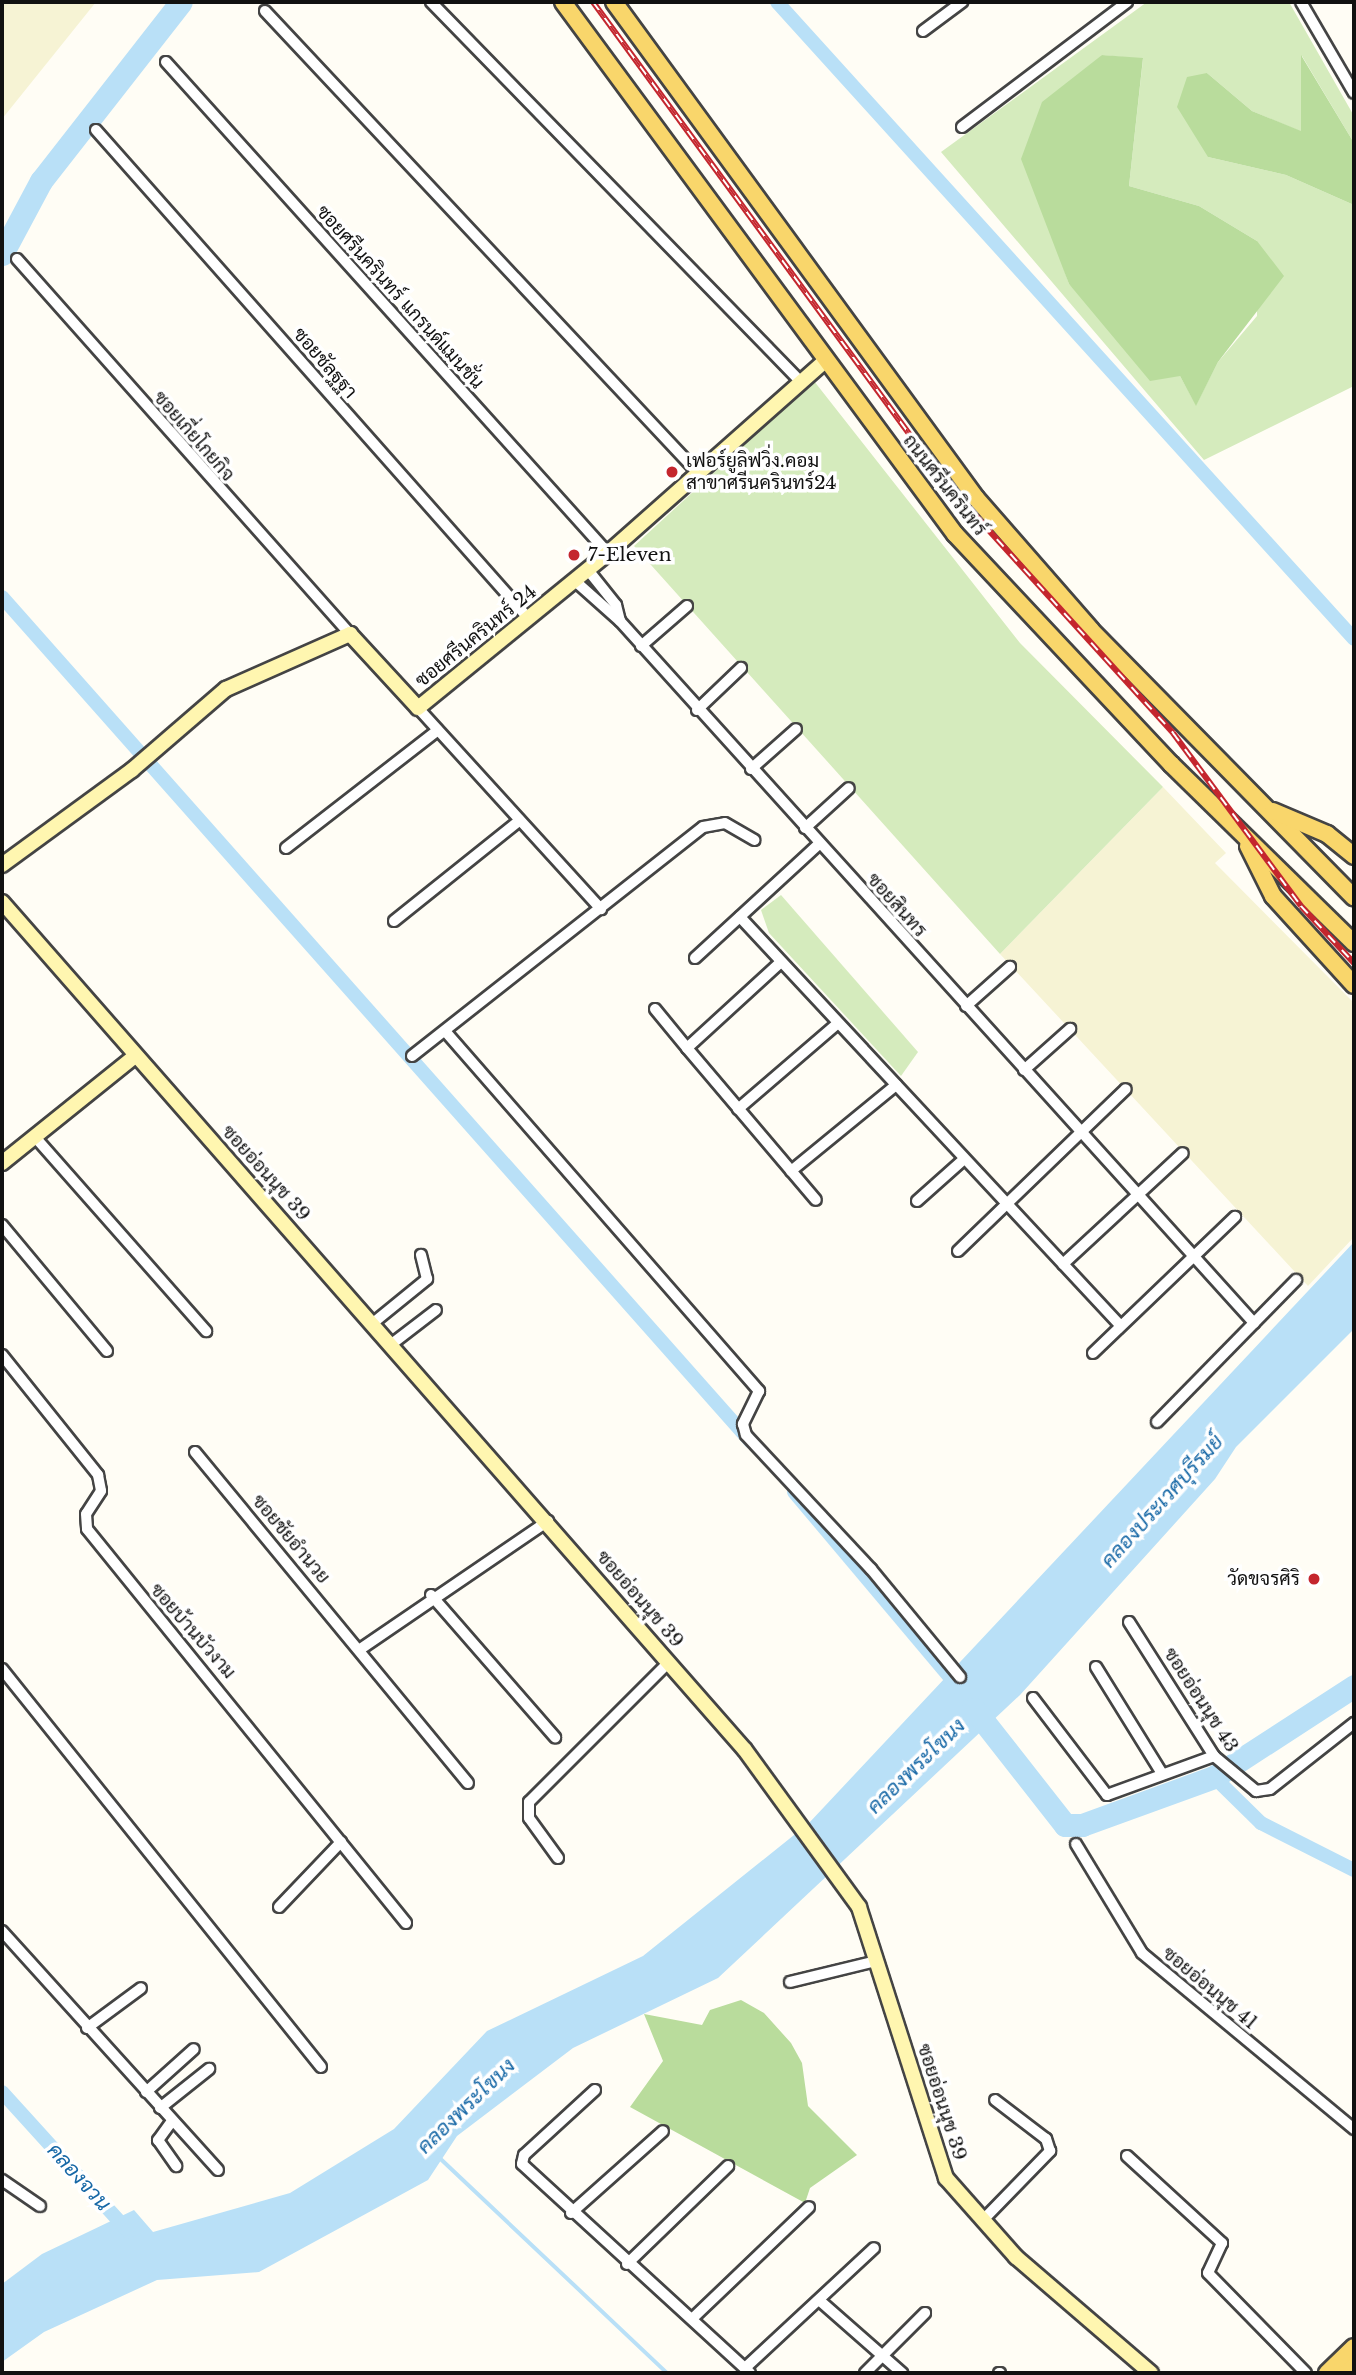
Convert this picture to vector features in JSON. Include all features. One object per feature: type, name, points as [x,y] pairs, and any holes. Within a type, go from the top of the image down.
[{"type":"main road","name":"ถนนศรีนครินทร์","points":[[563,2],[825,361],[1010,599],[1244,836],[1349,938]]},
{"type":"main road","name":"ถนนศรีนครินทร์","points":[[614,2],[976,498],[1091,630],[1354,898]]},
{"type":"main road","points":[[1268,809],[1327,834],[1354,856]]},
{"type":"main road","points":[[1244,836],[1273,896],[1354,985]]},
{"type":"main road","points":[[1327,2373],[1354,2347]]},
{"type":"main road","points":[[1348,2373],[1354,2366]]},
{"type":"street","points":[[431,2],[801,382]]},
{"type":"street","points":[[923,31],[962,2]]},
{"type":"street","points":[[962,127],[1127,2]]},
{"type":"street","points":[[1301,2],[1354,93]]},
{"type":"street","points":[[265,11],[699,474]]},
{"type":"street","name":"ซอยศรีนครินทร์ แกรนด์แมนชั่น","points":[[166,62],[608,553]]},
{"type":"street","name":"ซอยชัลฐฐา","points":[[96,130],[528,618]]},
{"type":"street","name":"ซอยเกี่ยโกยกิจ","points":[[17,258],[350,634]]},
{"type":"street","name":"ซอยศรีนครินทร์ 24","points":[[350,634],[418,708],[608,553],[825,361]]},
{"type":"street","points":[[587,570],[616,605],[620,621]]},
{"type":"street","name":"ซอยสินทร","points":[[574,580],[620,621],[697,710],[1254,1323]]},
{"type":"street","points":[[641,646],[687,606]]},
{"type":"street","points":[[2,865],[132,770],[226,689],[350,634]]},
{"type":"street","points":[[697,710],[741,668]]},
{"type":"street","points":[[418,708],[601,909]]},
{"type":"street","points":[[751,769],[796,729]]},
{"type":"street","points":[[286,848],[438,730]]},
{"type":"street","points":[[805,828],[849,788]]},
{"type":"street","points":[[394,921],[520,820]]},
{"type":"street","points":[[412,1056],[715,822],[755,840]]},
{"type":"street","points":[[695,958],[819,844]]},
{"type":"street","name":"ซอยอ่อนนุช 39","points":[[2,902],[134,1057],[393,1343],[548,1521],[669,1662],[794,1820],[859,1907],[933,2150],[946,2178],[982,2221],[1151,2373]]},
{"type":"street","points":[[740,917],[963,1160],[1121,1325]]},
{"type":"street","points":[[687,1048],[781,962]]},
{"type":"street","points":[[966,1006],[1010,967]]},
{"type":"street","points":[[655,1009],[816,1200]]},
{"type":"street","points":[[738,1109],[838,1023]]},
{"type":"street","points":[[1024,1070],[1070,1029]]},
{"type":"street","points":[[445,1031],[759,1391],[743,1424],[746,1435],[871,1569],[960,1677]]},
{"type":"street","points":[[2,1163],[134,1057]]},
{"type":"street","points":[[791,1171],[896,1084]]},
{"type":"street","points":[[958,1251],[1126,1089]]},
{"type":"street","points":[[35,1137],[206,1331]]},
{"type":"street","points":[[1063,1264],[1183,1153]]},
{"type":"street","points":[[917,1201],[963,1160]]},
{"type":"street","points":[[1093,1353],[1235,1217]]},
{"type":"street","points":[[2,1225],[107,1351]]},
{"type":"street","points":[[373,1323],[427,1279],[421,1255]]},
{"type":"street","points":[[1157,1422],[1296,1280]]},
{"type":"street","points":[[393,1343],[436,1310]]},
{"type":"street","name":"ซอยบ้านบัวงาม","points":[[2,1355],[98,1475],[101,1490],[86,1514],[88,1529],[405,1923]]},
{"type":"street","name":"ซอยชัยอำนวย","points":[[195,1452],[468,1783]]},
{"type":"street","points":[[359,1650],[431,1595],[548,1521]]},
{"type":"street","points":[[431,1595],[555,1737]]},
{"type":"street","name":"ซอยอ่อนนุช 43","points":[[1129,1622],[1214,1756],[1234,1779],[1263,1793],[1354,1723]]},
{"type":"street","points":[[558,1858],[529,1818],[529,1802],[669,1662]]},
{"type":"street","points":[[1096,1667],[1161,1772]]},
{"type":"street","points":[[2,1669],[321,2067]]},
{"type":"street","points":[[1033,1698],[1107,1796],[1161,1772],[1214,1756]]},
{"type":"street","points":[[279,1907],[341,1842]]},
{"type":"street","name":"ซอยอ่อนนุช 41","points":[[1076,1844],[1142,1953],[1354,2129]]},
{"type":"street","points":[[2,1931],[218,2170]]},
{"type":"street","points":[[790,1982],[876,1961]]},
{"type":"street","points":[[87,2028],[141,1987]]},
{"type":"street","points":[[146,2092],[194,2049]]},
{"type":"street","points":[[160,2108],[209,2069]]},
{"type":"street","points":[[595,2090],[522,2159],[572,2213],[627,2264],[694,2317],[748,2371],[874,2248]]},
{"type":"street","points":[[982,2221],[1049,2151],[1046,2139],[995,2099]]},
{"type":"street","points":[[172,2120],[158,2140],[176,2166]]},
{"type":"street","points":[[572,2213],[663,2131]]},
{"type":"street","points":[[1127,2156],[1222,2243],[1209,2273],[1306,2373]]},
{"type":"street","points":[[627,2264],[728,2166]]},
{"type":"street","points":[[2,2180],[40,2206]]},
{"type":"street","points":[[694,2317],[809,2207]]},
{"type":"street","points":[[819,2301],[902,2373]]},
{"type":"street","points":[[865,2373],[925,2313]]},
{"type":"shaded area","points":[[2,2],[96,2],[2,119]]},
{"type":"shaded area","points":[[1163,787],[1226,853],[1215,863],[1354,1003],[1354,1237],[1308,1286],[1000,954]]},
{"type":"green space","points":[[1147,2],[1289,2],[1354,116],[1354,143],[1302,56],[1302,132],[1252,111],[1207,73],[1208,157],[1286,175],[1354,205],[1354,386],[1204,460],[941,152]],"holes":[[[1102,55],[1143,59],[1129,186],[1199,206],[1257,241],[1257,316],[1218,362],[1196,405],[1180,376],[1069,284],[1052,234]]]},
{"type":"green space","points":[[1102,55],[1143,58],[1129,186],[1199,206],[1257,241],[1284,276],[1218,362],[1196,406],[1180,376],[1150,381],[1069,284],[1021,159],[1042,102]]},
{"type":"green space","points":[[1301,55],[1354,143],[1354,205],[1286,175],[1208,157],[1177,107],[1187,77],[1207,73],[1252,111],[1301,131]]},
{"type":"green space","points":[[814,381],[1020,643],[1163,787],[1000,954],[634,546]]},
{"type":"green space","points":[[781,895],[918,1052],[901,1076],[769,933],[761,910]]},
{"type":"green space","points":[[741,2000],[764,2013],[791,2043],[802,2063],[808,2106],[857,2155],[810,2188],[805,2203],[630,2107],[663,2061],[644,2014],[702,2025],[710,2010]]},
{"type":"water","points":[[1354,1242],[1354,1329],[1236,1447],[1215,1479],[1020,1695],[718,1978],[573,2048],[457,2136],[428,2180],[259,2272],[157,2280],[44,2332],[2,2362],[2,2284],[42,2254],[134,2210],[153,2232],[290,2193],[394,2129],[487,2031],[643,1956],[809,1823]]},
{"type":"waterway","points":[[2,254],[41,181],[181,2]]},
{"type":"waterway","points":[[777,2],[1354,639]]},
{"type":"waterway","points":[[2,597],[751,1442]]},
{"type":"waterway","points":[[794,1492],[963,1693]]},
{"type":"waterway","points":[[969,1714],[974,1709],[1065,1825],[1082,1825],[1214,1777],[1354,1686]]},
{"type":"waterway","points":[[1214,1777],[1261,1823],[1354,1870]]},
{"type":"waterway","name":"คลองจวน","points":[[2,2092],[128,2231]]},
{"type":"waterway","name":"คลองพระโขนง","points":[[440,2158],[667,2373]]},
{"type":"railway","points":[[593,2],[943,480],[1173,733],[1301,906],[1354,963]]},
{"type":"place","name":"เฟอร์ยูลิฟวิ่ง.คอม สาขาศรีนครินทร์24","points":[[672,472]]},
{"type":"place","name":"7-Eleven","points":[[574,555]]},
{"type":"place","name":"วัดขจรศิริ","points":[[1314,1579]]},
{"type":"water label","name":"คลองประเวศบุรีรมย์","points":[[1162,1501]]}]
